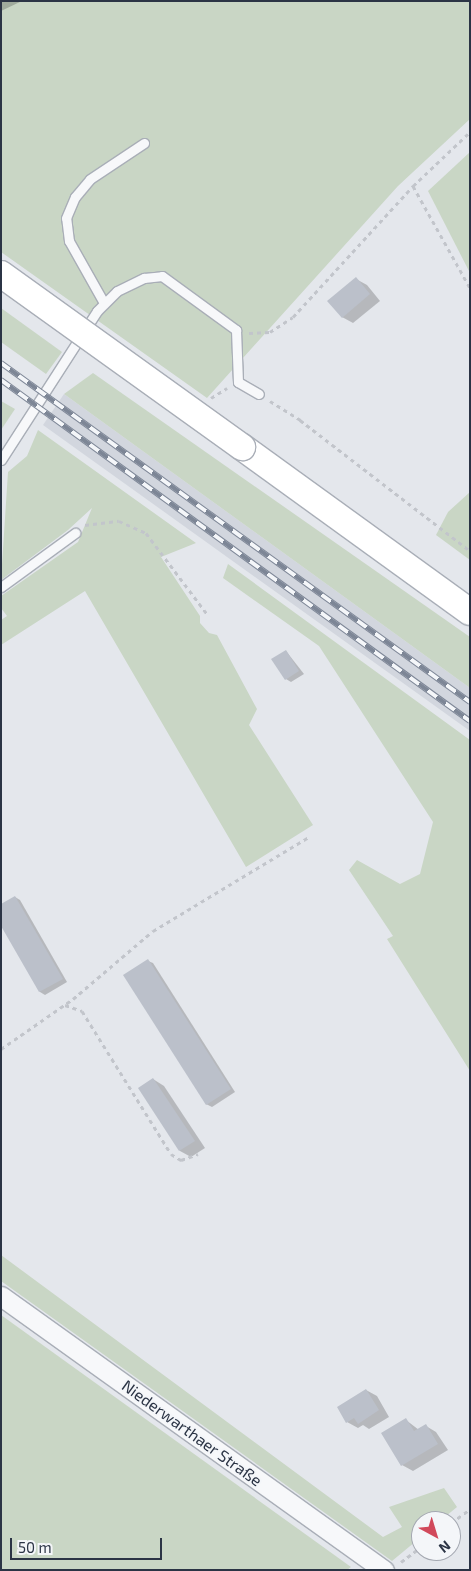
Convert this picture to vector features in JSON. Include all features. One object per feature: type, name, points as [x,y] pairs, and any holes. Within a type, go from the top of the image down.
[{"type":"main road","points":[[1,274],[470,612]]},
{"type":"street","name":"Niederwarthaer Straße","points":[[1,1296],[391,1567]]},
{"type":"lane","points":[[104,303],[69,241],[66,218],[75,197],[90,179],[144,143]]},
{"type":"lane","points":[[1,460],[27,416],[104,303],[118,291],[144,278],[162,276],[236,330],[238,382],[258,394]]},
{"type":"lane","points":[[1,587],[75,534]]},
{"type":"path","points":[[236,330],[252,334],[281,326],[413,186],[470,132]]},
{"type":"path","points":[[413,186],[470,288]]},
{"type":"path","points":[[258,394],[300,420],[470,551]]},
{"type":"path","points":[[75,534],[89,522],[119,521],[146,532],[207,614]]},
{"type":"path","points":[[1,1049],[64,1005],[153,931],[309,837]]},
{"type":"path","points":[[64,1005],[82,1011],[171,1154],[181,1160],[198,1154]]},
{"type":"path","points":[[391,1567],[411,1553]]},
{"type":"shaded area","points":[[64,394],[470,688],[470,731],[43,425]]},
{"type":"green space","points":[[1,1],[470,1],[470,119],[398,186],[207,398],[1,252]]},
{"type":"green space","points":[[470,152],[470,273],[428,191]]},
{"type":"green space","points":[[1,308],[62,352],[46,374],[1,342]]},
{"type":"green space","points":[[93,373],[470,637],[470,688],[64,394]]},
{"type":"green space","points":[[1,401],[15,409],[1,430]]},
{"type":"green space","points":[[38,430],[196,543],[161,557],[200,616],[200,623],[209,633],[217,635],[257,709],[249,725],[313,825],[246,867],[85,591],[1,645],[1,620],[7,616],[1,608],[1,596],[78,542],[92,508],[68,530],[1,580],[8,472],[27,456]]},
{"type":"green space","points":[[470,492],[470,560],[436,535],[448,512]]},
{"type":"green space","points":[[228,564],[470,740],[470,1071],[387,939],[393,936],[349,870],[357,860],[400,884],[420,874],[433,822],[319,646],[223,578]]},
{"type":"green space","points":[[1,1255],[383,1537],[402,1527],[389,1507],[444,1488],[457,1507],[452,1511],[411,1511],[411,1545],[392,1561],[1,1281]]},
{"type":"green space","points":[[1,1315],[351,1567],[347,1570],[1,1570]]},
{"type":"building","points":[[356,277],[370,294],[342,318],[327,301]]},
{"type":"building","points":[[286,650],[299,671],[285,680],[271,659]]},
{"type":"building","points":[[15,896],[63,979],[39,992],[1,926],[1,904]]},
{"type":"building","points":[[148,959],[231,1089],[206,1105],[123,975]]},
{"type":"building","points":[[153,1078],[195,1141],[179,1151],[138,1088]]},
{"type":"building","points":[[366,1389],[379,1410],[358,1424],[354,1418],[346,1423],[337,1407]]},
{"type":"building","points":[[406,1418],[414,1431],[426,1424],[438,1444],[401,1466],[381,1433]]},
{"type":"railway","points":[[1,363],[470,702]]},
{"type":"railway","points":[[1,380],[470,721]]}]
